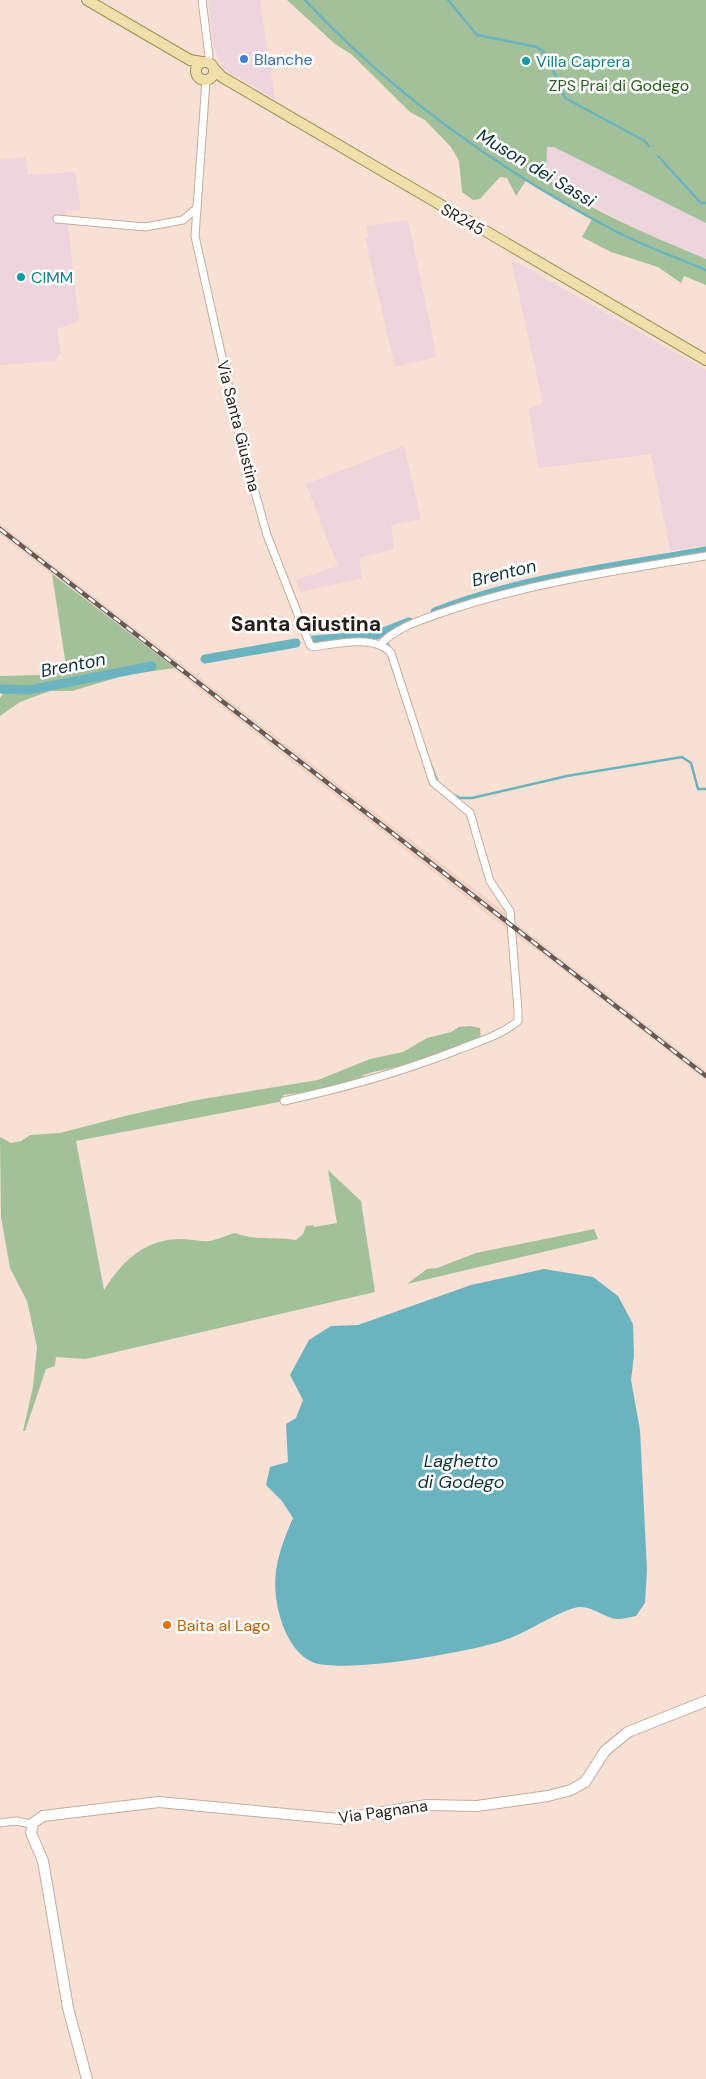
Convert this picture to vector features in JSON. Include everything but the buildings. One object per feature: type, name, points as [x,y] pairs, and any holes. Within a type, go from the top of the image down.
[{"type":"main road","points":[[87,0],[208,71]]},
{"type":"main road","name":"SR245","points":[[208,71],[706,360]]},
{"type":"street","name":"Via Santa Giustina","points":[[202,0],[209,56],[195,236],[240,438],[267,535],[310,645],[313,647],[350,643],[381,643]]},
{"type":"street","points":[[57,219],[145,227],[183,220],[197,208]]},
{"type":"street","points":[[284,1101],[347,1087],[427,1062],[498,1035],[518,1021],[510,911],[490,881],[470,813],[433,782],[395,662],[389,651],[381,643],[415,623],[464,605],[549,582],[706,556]]},
{"type":"street","name":"Via Pagnana","points":[[0,1823],[16,1821],[31,1824],[43,1816],[151,1802],[340,1819],[426,1805],[477,1806],[548,1796],[571,1790],[585,1782],[605,1751],[628,1732],[706,1701]]},
{"type":"street","points":[[31,1824],[31,1833],[43,1861],[70,2016],[87,2079]]},
{"type":"shaded area","points":[[208,0],[260,0],[275,99],[222,68],[214,47]]},
{"type":"shaded area","points":[[547,147],[577,148],[706,207],[706,259],[637,229],[563,190],[536,171],[546,171]]},
{"type":"shaded area","points":[[25,157],[28,175],[75,172],[81,210],[66,211],[79,321],[57,329],[61,353],[55,361],[0,365],[0,160]]},
{"type":"shaded area","points":[[408,220],[437,357],[395,367],[365,238],[369,238],[366,226]]},
{"type":"shaded area","points":[[511,259],[706,370],[706,545],[670,551],[651,454],[539,468],[529,409],[543,403]]},
{"type":"shaded area","points":[[404,446],[421,519],[391,525],[394,549],[359,558],[362,578],[301,592],[296,580],[338,566],[306,484]]},
{"type":"shaded area","points":[[0,524],[507,914],[508,930],[0,534]]},
{"type":"shaded area","points":[[513,921],[706,1071],[706,1080],[515,935]]},
{"type":"green space","name":"ZPS Prai di Godego","points":[[287,0],[706,0],[706,223],[554,147],[547,147],[546,171],[536,171],[555,185],[596,209],[706,259],[706,285],[684,276],[681,283],[658,267],[611,252],[582,237],[592,219],[557,200],[527,179],[516,196],[507,178],[500,177],[480,199],[473,200],[462,192],[459,161],[451,147],[425,120],[410,112],[351,54],[335,44]]},
{"type":"green space","points":[[52,574],[175,668],[126,675],[72,691],[50,691],[20,702],[0,716],[0,698],[3,694],[0,693],[0,676],[41,675],[66,666]]},
{"type":"green space","points":[[470,1026],[480,1028],[481,1041],[416,1063],[364,1075],[354,1086],[283,1095],[284,1101],[76,1141],[104,1290],[127,1261],[146,1247],[156,1243],[181,1239],[209,1241],[235,1233],[258,1238],[296,1240],[303,1234],[306,1226],[313,1225],[314,1227],[337,1223],[328,1170],[361,1201],[375,1292],[86,1359],[56,1357],[55,1366],[46,1369],[25,1431],[23,1431],[33,1387],[37,1347],[27,1301],[10,1268],[1,1217],[0,1137],[11,1143],[21,1141],[30,1135],[60,1133],[197,1100],[318,1080],[370,1059],[403,1052],[427,1038],[451,1032],[459,1027]]},
{"type":"green space","points":[[594,1229],[598,1239],[407,1284],[427,1269],[437,1268],[476,1253]]},
{"type":"water","name":"Laghetto di Godego","points":[[544,1269],[593,1277],[618,1296],[633,1324],[634,1356],[631,1380],[640,1430],[647,1570],[645,1603],[636,1616],[619,1619],[586,1607],[574,1608],[502,1641],[435,1656],[380,1664],[354,1665],[332,1665],[315,1663],[309,1660],[293,1645],[286,1633],[277,1606],[276,1568],[293,1518],[282,1501],[266,1485],[270,1467],[288,1462],[286,1424],[296,1418],[303,1400],[290,1375],[309,1340],[331,1326],[358,1325],[471,1285]]},
{"type":"waterway","name":"Muson dei Sassi","points":[[305,0],[376,69],[452,130],[492,158],[533,184],[619,233],[706,270]]},
{"type":"waterway","points":[[448,0],[477,35],[537,47],[547,55],[565,98],[645,141],[649,146]]},
{"type":"waterway","points":[[658,156],[701,203],[706,203]]},
{"type":"waterway","name":"Brenton","points":[[435,612],[501,590],[535,582],[603,568],[706,551]]},
{"type":"waterway","name":"Brenton","points":[[314,640],[376,635],[409,622]]},
{"type":"waterway","points":[[376,635],[383,638],[395,655]]},
{"type":"waterway","name":"Brenton","points":[[205,659],[296,643]]},
{"type":"waterway","name":"Brenton","points":[[0,689],[29,690],[152,666]]},
{"type":"waterway","points":[[452,794],[460,798],[472,798],[567,776],[682,757],[691,763],[698,789],[706,789]]},
{"type":"waterway","points":[[429,760],[438,783]]},
{"type":"railway","points":[[0,529],[706,1076]]},
{"type":"place","name":"Blanche","points":[[244,59]]},
{"type":"place","name":"Villa Caprera","points":[[526,61]]},
{"type":"place","name":"CIMM","points":[[21,277]]},
{"type":"place","name":"Baita al Lago","points":[[167,1625]]},
{"type":"district","name":"Santa Giustina","points":[[306,624]]}]
